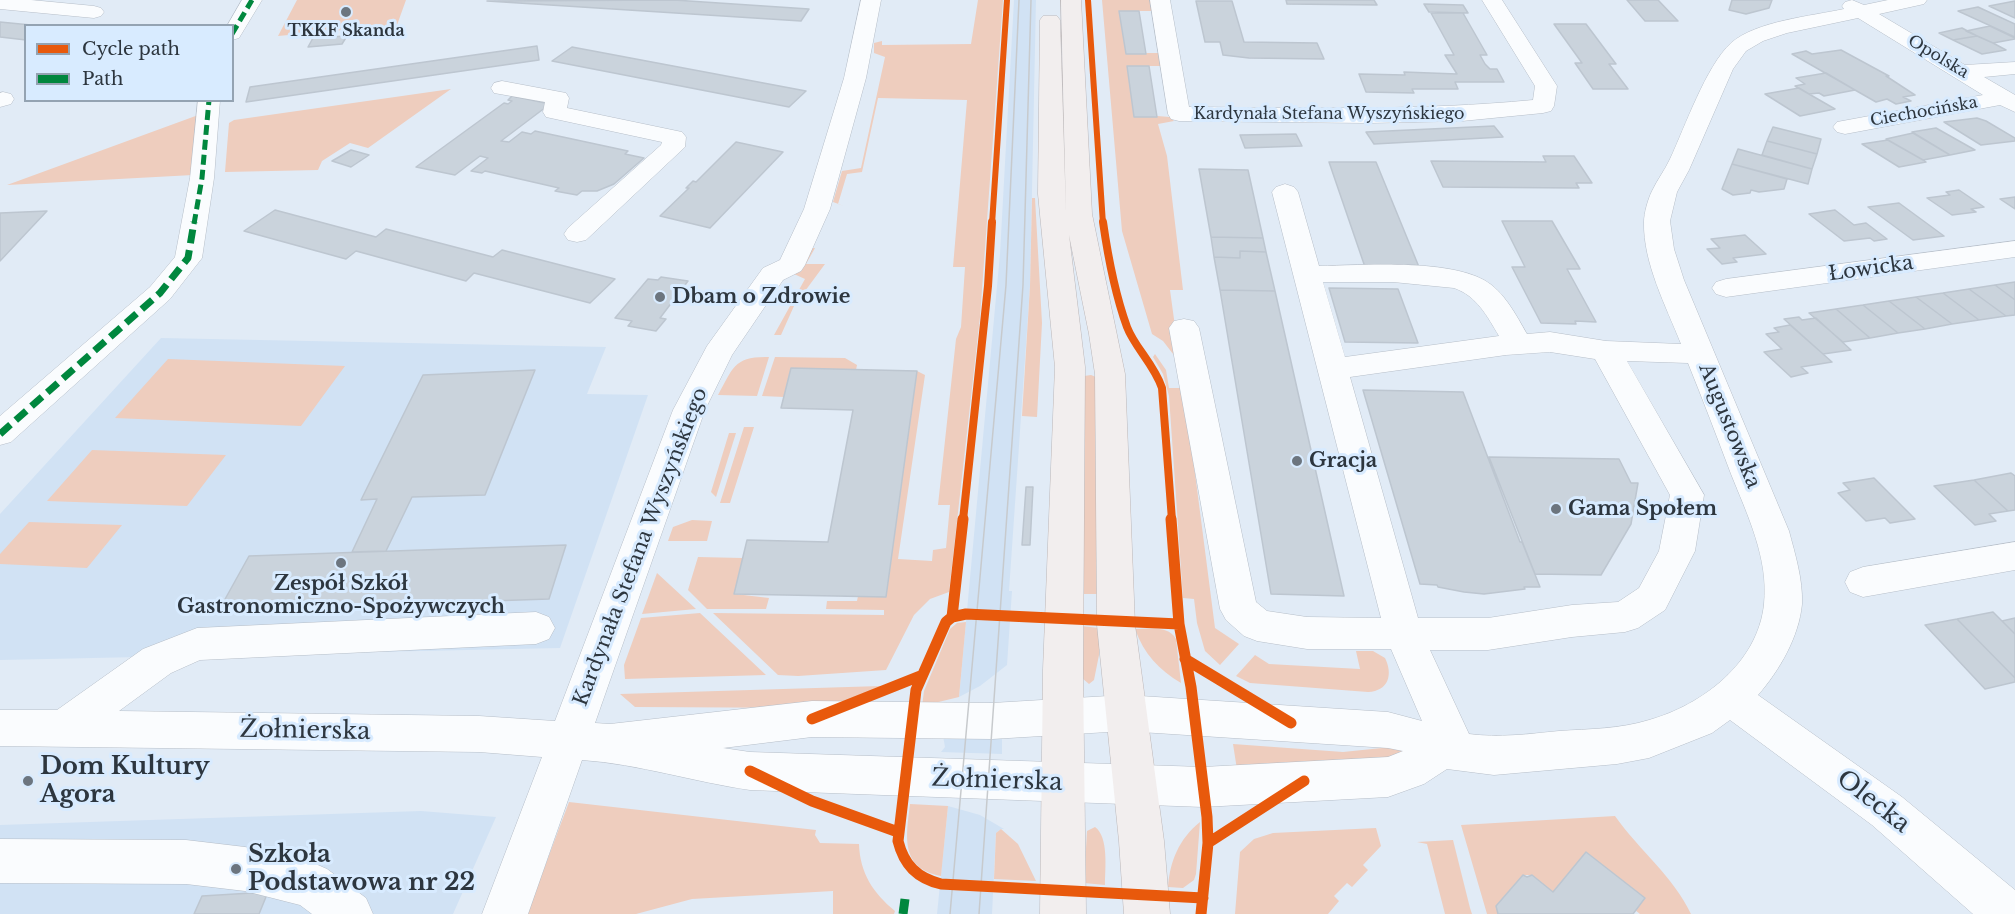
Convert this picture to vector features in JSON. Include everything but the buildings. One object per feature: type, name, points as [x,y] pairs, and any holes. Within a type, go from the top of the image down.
[{"type":"main road","points":[[1050,0],[1051,194],[1070,367],[1063,717],[1063,914]]},
{"type":"main road","points":[[1071,0],[1079,214],[1081,233],[1101,316],[1110,375],[1116,621],[1125,713],[1136,786],[1148,914]]},
{"type":"street","points":[[234,31],[252,0]]},
{"type":"street","name":"Kardynała Stefana Wyszyńskiego","points":[[505,914],[589,742],[689,410],[718,353],[773,274],[791,265],[817,209],[855,78],[871,0]]},
{"type":"street","name":"Kardynała Stefana Wyszyńskiego","points":[[1160,0],[1179,114],[1391,116],[1462,114],[1543,106],[1546,86],[1492,0]]},
{"type":"street","name":"Augustowska","points":[[1125,713],[1388,730],[1408,734],[1449,751],[1494,756],[1530,755],[1628,743],[1674,731],[1698,720],[1731,698],[1756,669],[1775,637],[1783,604],[1780,564],[1771,531],[1670,280],[1661,249],[1657,221],[1664,192],[1677,170],[1723,68],[1739,47],[1756,37],[1851,5],[1917,0]]},
{"type":"street","points":[[0,3],[68,4],[94,12]]},
{"type":"street","name":"Opolska","points":[[1851,5],[2009,101]]},
{"type":"street","points":[[1964,72],[2015,68]]},
{"type":"street","points":[[502,87],[558,98],[554,112],[674,137],[673,147],[577,234]]},
{"type":"street","name":"Ciechocińska","points":[[1845,127],[2009,101]]},
{"type":"street","points":[[0,434],[160,293],[188,258],[202,178],[209,102]]},
{"type":"street","points":[[1136,786],[1241,787],[1388,777],[1409,771],[1449,751],[1404,634],[1286,192]]},
{"type":"street","name":"Łowicka","points":[[1726,288],[2015,249]]},
{"type":"street","points":[[1307,273],[1427,276],[1451,278],[1473,285],[1494,304],[1518,344]]},
{"type":"street","points":[[1184,328],[1239,609],[1257,626],[1297,632],[1488,634],[1572,621],[1626,617],[1652,599],[1677,551],[1687,495],[1606,351]]},
{"type":"street","points":[[1333,369],[1518,344],[1550,342],[1606,351],[1700,354]]},
{"type":"street","points":[[1863,582],[2015,556]]},
{"type":"street","points":[[66,727],[157,662],[197,644],[536,628]]},
{"type":"street","name":"Olecka","points":[[1731,698],[1887,812],[2008,914]]},
{"type":"street","name":"Żołnierska","points":[[589,742],[812,719],[992,721],[1125,713]]},
{"type":"street","name":"Żołnierska","points":[[0,728],[66,727],[479,734],[589,742],[750,771],[1136,786]]},
{"type":"street","points":[[0,861],[186,862],[245,869],[311,885],[350,914]]},
{"type":"shaded area","name":"TKKF Skanda","points":[[297,0],[406,0],[397,25],[278,36]]},
{"type":"shaded area","points":[[978,0],[1003,0],[980,317],[949,592],[930,599],[914,615],[886,670],[798,676],[778,675],[713,613],[884,615],[884,610],[826,609],[827,601],[857,601],[858,596],[886,596],[917,371],[925,375],[898,559],[932,561],[933,550],[946,548],[950,505],[938,505],[956,339],[961,327],[965,267],[953,267],[967,100],[878,98],[862,172],[847,174],[838,204],[833,202],[842,171],[861,168],[885,57],[874,53],[874,43],[882,41],[882,45],[971,44]]},
{"type":"shaded area","points":[[1014,0],[1036,0],[1030,286],[1009,591],[1012,591],[1007,665],[980,686],[959,697],[1000,254]]},
{"type":"shaded area","points":[[1102,0],[1151,0],[1152,11],[1120,11],[1126,53],[1161,53],[1163,66],[1149,66],[1157,116],[1170,117],[1174,121],[1158,124],[1167,156],[1183,290],[1170,290],[1180,363],[1163,341],[1152,334],[1122,231]]},
{"type":"shaded area","points":[[451,89],[368,148],[350,143],[322,161],[318,170],[225,172],[229,123],[234,120]]},
{"type":"shaded area","points":[[201,114],[193,175],[7,185]]},
{"type":"shaded area","points":[[1032,198],[1035,198],[1042,323],[1037,417],[1022,416],[1030,286]]},
{"type":"shaded area","points":[[812,248],[815,248],[806,264],[825,264],[794,306],[781,335],[774,335],[805,279],[794,274]]},
{"type":"shaded area","points":[[161,338],[606,347],[587,394],[648,395],[560,648],[0,660],[0,514]]},
{"type":"shaded area","points":[[1155,354],[1166,370],[1169,388],[1184,388],[1215,628],[1239,644],[1220,665],[1205,651],[1197,623],[1194,599],[1183,598],[1169,396],[1163,374],[1153,357]]},
{"type":"shaded area","points":[[769,357],[757,396],[718,395],[727,378],[741,361]]},
{"type":"shaded area","points":[[775,357],[845,358],[857,365],[856,370],[791,368],[784,397],[762,396]]},
{"type":"shaded area","points":[[168,359],[345,366],[301,426],[115,418]]},
{"type":"shaded area","points":[[1084,376],[1096,377],[1098,594],[1082,594]]},
{"type":"shaded area","points":[[744,427],[754,427],[730,503],[720,503]]},
{"type":"shaded area","points":[[729,433],[736,433],[716,497],[711,492]]},
{"type":"shaded area","points":[[92,450],[226,455],[187,506],[47,501]]},
{"type":"shaded area","points":[[692,520],[712,521],[707,541],[668,541],[673,527]]},
{"type":"shaded area","points":[[29,522],[122,525],[87,568],[0,564],[0,554]]},
{"type":"shaded area","points":[[698,557],[743,558],[735,594],[769,598],[766,609],[707,609],[688,590]]},
{"type":"shaded area","points":[[657,573],[696,609],[642,614]]},
{"type":"shaded area","points":[[700,613],[766,675],[625,679],[624,665],[641,618]]},
{"type":"shaded area","points":[[966,622],[959,697],[922,706],[924,691],[950,629],[957,623]]},
{"type":"shaded area","points":[[1081,626],[1099,628],[1099,655],[1094,680],[1089,684],[1082,678]]},
{"type":"shaded area","points":[[1135,629],[1158,629],[1173,635],[1176,639],[1181,683],[1153,660]]},
{"type":"shaded area","points":[[1356,651],[1373,651],[1385,658],[1389,676],[1381,689],[1368,692],[1250,683],[1236,676],[1255,655],[1269,664],[1360,669]]},
{"type":"shaded area","points":[[881,686],[881,688],[829,708],[635,707],[620,694]]},
{"type":"shaded area","points":[[943,736],[1002,737],[1002,754],[941,752],[945,747]]},
{"type":"shaded area","points":[[1233,744],[1343,752],[1411,745],[1396,757],[1238,776]]},
{"type":"shaded area","points":[[569,802],[816,830],[815,835],[820,843],[859,844],[862,864],[869,882],[880,897],[895,911],[894,914],[833,914],[833,891],[692,899],[636,914],[527,914]]},
{"type":"shaded area","points":[[910,804],[948,806],[941,876],[918,866],[912,858],[907,839]]},
{"type":"shaded area","points":[[948,806],[980,815],[1004,829],[996,833],[992,914],[937,914]]},
{"type":"shaded area","name":"Szkoła Podstawowa nr 22","points":[[421,811],[496,817],[453,914],[0,914],[0,825]]},
{"type":"shaded area","points":[[1615,816],[1675,887],[1691,914],[1640,914],[1635,910],[1644,898],[1586,852],[1553,892],[1532,875],[1523,875],[1496,906],[1498,914],[1487,914],[1461,825]]},
{"type":"shaded area","points":[[1200,822],[1194,880],[1183,888],[1168,887],[1173,859],[1186,836]]},
{"type":"shaded area","points":[[1095,827],[1104,846],[1105,885],[1084,883],[1087,831]]},
{"type":"shaded area","points":[[1376,828],[1381,846],[1363,865],[1368,870],[1352,887],[1347,883],[1334,896],[1339,901],[1328,914],[1235,914],[1240,852],[1254,839],[1273,833]]},
{"type":"shaded area","points":[[1001,829],[1018,844],[1036,881],[994,879],[996,833]]},
{"type":"shaded area","points":[[1453,840],[1472,914],[1445,914],[1427,844],[1417,842]]},
{"type":"tram line","points":[[950,914],[1006,285],[1019,0]]},
{"type":"tram line","points":[[979,914],[1023,285],[1031,0]]},
{"type":"marked path","points":[[234,31],[252,0]]},
{"type":"marked path","points":[[0,434],[160,293],[188,258],[202,178],[209,102]]},
{"type":"marked path","points":[[903,914],[905,899]]},
{"type":"cycle path","points":[[952,617],[988,286],[1007,0]]},
{"type":"cycle path","points":[[1088,0],[1102,213],[1107,252],[1128,329],[1156,371],[1162,388],[1179,624],[1191,687],[1207,817],[1208,843],[1201,914]]},
{"type":"cycle path","points":[[1179,624],[966,614],[952,617],[946,622],[916,690],[898,841],[903,858],[912,870],[924,879],[941,884],[1203,898]]},
{"type":"cycle path","points":[[1185,659],[1291,723]]},
{"type":"cycle path","points":[[812,719],[920,676]]},
{"type":"cycle path","points":[[750,771],[812,801],[898,832]]},
{"type":"cycle path","points":[[1208,843],[1304,781]]},
{"type":"place","name":"TKKF Skanda","points":[[346,12]]},
{"type":"place","name":"Dbam o Zdrowie","points":[[660,297]]},
{"type":"place","name":"Gracja","points":[[1297,461]]},
{"type":"place","name":"Gama Społem","points":[[1556,509]]},
{"type":"place","name":"Zespół Szkół Gastronomiczno-Spożywczych","points":[[341,563]]},
{"type":"place","name":"Dom Kultury Agora","points":[[28,781]]},
{"type":"place","name":"Szkoła Podstawowa nr 22","points":[[236,869]]}]
